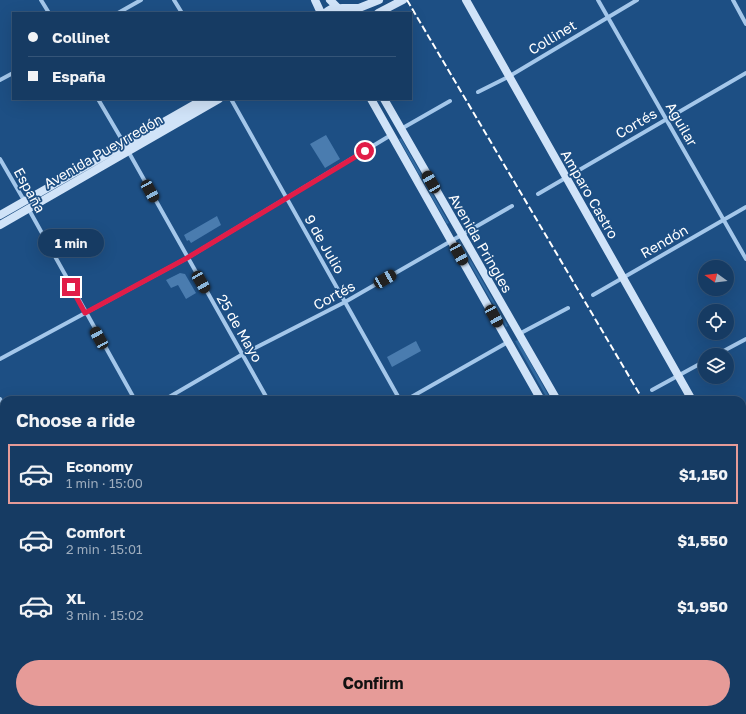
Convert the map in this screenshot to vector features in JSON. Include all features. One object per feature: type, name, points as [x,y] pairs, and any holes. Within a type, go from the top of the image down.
[{"type":"street","points":[[42,0],[48,12]]},
{"type":"street","points":[[120,12],[141,0]]},
{"type":"street","points":[[174,0],[181,12]]},
{"type":"street","points":[[315,0],[321,12]]},
{"type":"street","points":[[330,0],[343,10]]},
{"type":"street","points":[[327,12],[332,8],[343,10],[359,8],[379,0]]},
{"type":"street","points":[[380,12],[403,0]]},
{"type":"street","name":"Amparo Castro","points":[[466,0],[690,396]]},
{"type":"street","name":"Aguilar","points":[[598,0],[746,259]]},
{"type":"street","name":"Collinet","points":[[478,92],[508,76],[636,0]]},
{"type":"street","points":[[732,0],[746,24]]},
{"type":"street","name":"Cortés","points":[[538,194],[666,118],[746,73]]},
{"type":"street","points":[[0,80],[12,74]]},
{"type":"street","name":"25 de Mayo","points":[[99,100],[266,396]]},
{"type":"street","name":"Avenida Pueyrredón","points":[[126,148],[202,100]]},
{"type":"street","name":"Avenida Pueyrredón","points":[[0,225],[26,205],[126,148],[217,100]]},
{"type":"street","name":"9 de Julio","points":[[232,100],[285,198],[398,396]]},
{"type":"street","name":"Avenida Pringles","points":[[372,100],[539,396]]},
{"type":"street","name":"Avenida Pringles","points":[[385,100],[555,396]]},
{"type":"street","points":[[401,129],[450,101]]},
{"type":"street","points":[[0,359],[187,258],[391,135]]},
{"type":"street","name":"España","points":[[0,159],[132,396]]},
{"type":"street","name":"Avenida Pueyrredón","points":[[0,215],[26,205]]},
{"type":"street","name":"Cortés","points":[[171,396],[243,354],[345,302],[512,206]]},
{"type":"street","name":"Rendón","points":[[592,295],[746,207]]},
{"type":"street","points":[[519,334],[568,308]]},
{"type":"street","points":[[728,348],[746,338]]},
{"type":"street","points":[[413,396],[508,341]]},
{"type":"street","points":[[652,390],[698,365]]},
{"type":"shaded area","points":[[401,138],[449,223],[447,224],[399,139]]},
{"type":"shaded area","points":[[460,241],[508,326],[506,327],[458,243]]},
{"type":"shaded area","points":[[518,340],[549,396],[546,396],[515,341]]},
{"type":"building","points":[[326,135],[340,159],[325,168],[310,144]]},
{"type":"building","points":[[217,216],[221,225],[191,243],[189,240],[187,241],[184,235]]},
{"type":"building","points":[[180,273],[185,274],[196,293],[186,299],[178,285],[171,288],[166,280]]},
{"type":"building","points":[[416,341],[421,351],[392,367],[387,357]]},
{"type":"railway","points":[[407,0],[641,396]]},
{"type":"route","points":[[71,287],[85,313],[187,258],[365,151]]}]
